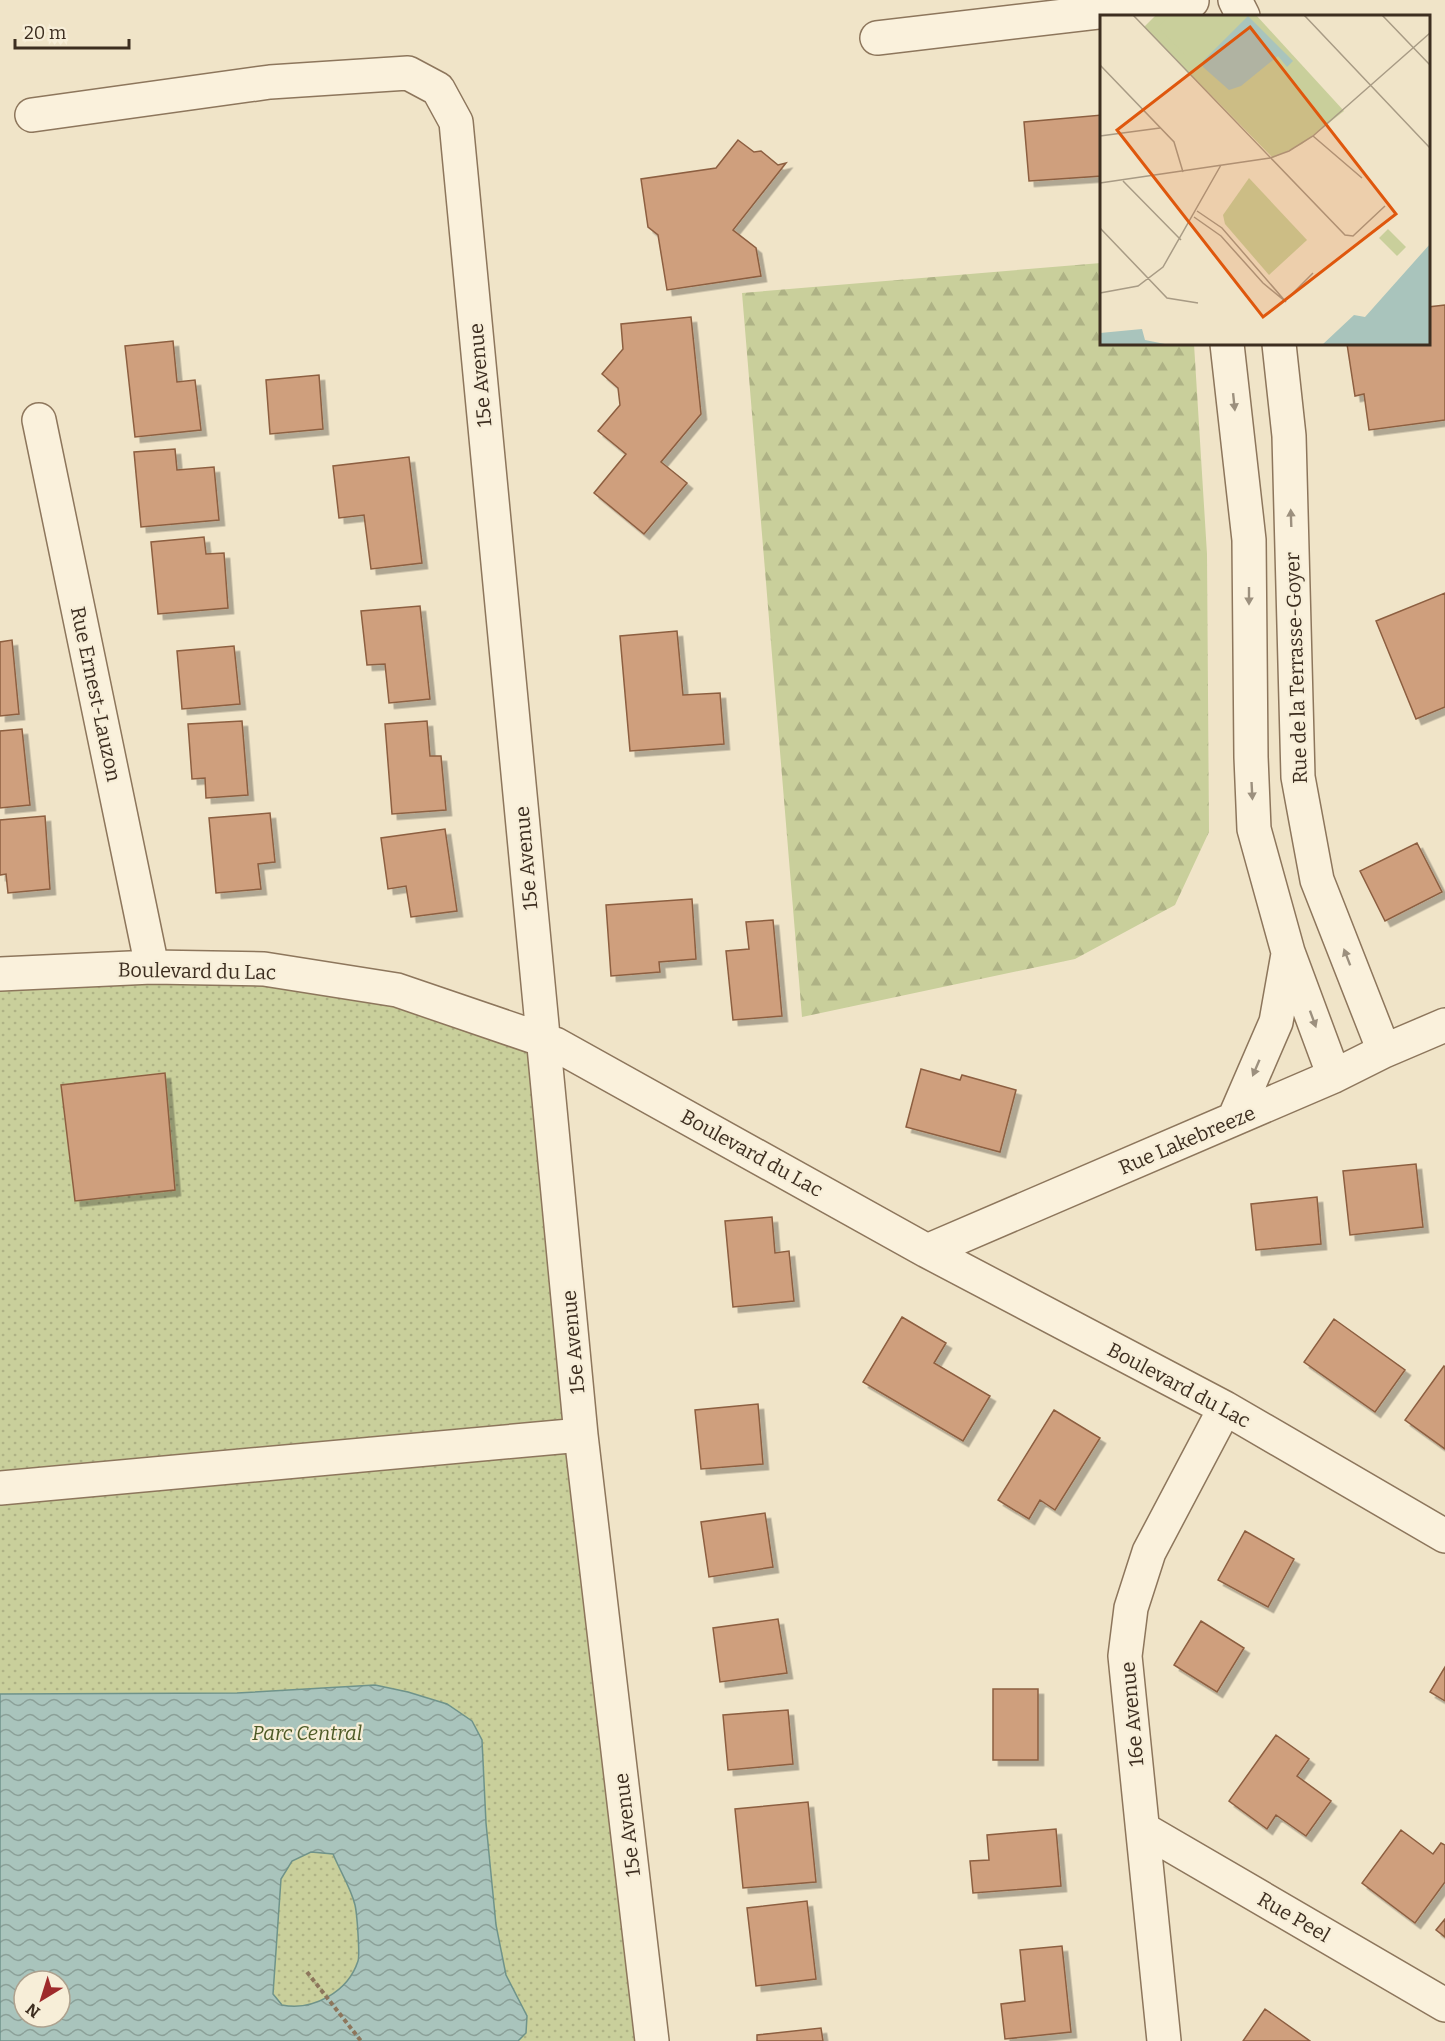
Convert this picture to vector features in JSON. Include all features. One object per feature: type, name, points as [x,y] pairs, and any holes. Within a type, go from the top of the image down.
[{"type":"street","points":[[877,38],[1192,0]]},
{"type":"street","points":[[1235,0],[1242,15]]},
{"type":"street","name":"15e Avenue","points":[[32,115],[270,82],[408,73],[438,89],[456,122],[581,1435],[652,2041]]},
{"type":"street","points":[[1227,345],[1249,540],[1254,829],[1288,952],[1334,1076]]},
{"type":"street","name":"Rue de la Terrasse-Goyer","points":[[1279,345],[1289,436],[1298,777],[1317,880],[1384,1051]]},
{"type":"street","name":"Rue Ernest-Lauzon","points":[[39,420],[152,967]]},
{"type":"street","points":[[1234,1119],[1276,1022],[1288,952]]},
{"type":"street","name":"Boulevard du Lac","points":[[0,974],[152,967],[264,969],[397,990],[555,1044],[927,1251],[1225,1408],[1445,1536]]},
{"type":"street","name":"Rue Lakebreeze","points":[[927,1251],[1334,1076],[1384,1051],[1445,1025]]},
{"type":"street","name":"16e Avenue","points":[[1164,2041],[1125,1656],[1131,1608],[1149,1552],[1225,1408]]},
{"type":"street","points":[[0,1488],[581,1435]]},
{"type":"street","name":"Rue Peel","points":[[1143,1829],[1445,2005]]},
{"type":"path","points":[[307,1972],[361,2041]]},
{"type":"green space","points":[[1100,263],[1100,345],[1194,345],[1207,554],[1209,832],[1175,905],[1075,959],[802,1017],[742,293]]},
{"type":"green space","name":"Parc Central","points":[[264,969],[537,1026],[652,2041],[0,2041],[0,973]]},
{"type":"water","points":[[375,1685],[447,1704],[472,1721],[482,1740],[486,1823],[496,1925],[506,1975],[527,2016],[526,2033],[518,2041],[0,2041],[0,1694],[237,1693]],"holes":[[[311,1852],[333,1854],[356,1909],[358,1961],[346,1982],[328,1997],[306,2005],[282,2005],[273,1994],[281,1879],[292,1861]]]},
{"type":"building","points":[[1100,115],[1100,176],[1029,181],[1024,122]]},
{"type":"building","points":[[738,140],[754,152],[761,151],[778,165],[786,163],[733,230],[756,248],[761,276],[667,290],[658,235],[648,227],[641,179],[716,168]]},
{"type":"building","points":[[1445,305],[1445,420],[1369,430],[1364,394],[1355,396],[1347,345],[1430,345],[1430,307]]},
{"type":"building","points":[[691,317],[701,414],[661,462],[687,483],[644,534],[594,493],[626,454],[598,431],[620,405],[618,388],[602,374],[623,349],[621,324]]},
{"type":"building","points":[[173,341],[177,382],[195,380],[201,430],[135,437],[125,346]]},
{"type":"building","points":[[319,375],[323,429],[270,434],[266,380]]},
{"type":"building","points":[[175,449],[177,470],[214,467],[219,520],[141,527],[134,452]]},
{"type":"building","points":[[409,457],[422,563],[371,569],[364,515],[339,518],[333,466]]},
{"type":"building","points":[[204,537],[206,554],[224,553],[228,608],[158,614],[151,542]]},
{"type":"building","points":[[1445,593],[1445,707],[1416,719],[1376,621]]},
{"type":"building","points":[[420,606],[430,699],[389,703],[385,664],[367,665],[361,611]]},
{"type":"building","points":[[677,631],[683,695],[720,693],[724,744],[630,751],[620,636]]},
{"type":"building","points":[[12,640],[19,714],[0,716],[0,642]]},
{"type":"building","points":[[234,646],[240,704],[182,709],[177,651]]},
{"type":"building","points":[[242,721],[248,795],[206,798],[205,778],[192,779],[188,724]]},
{"type":"building","points":[[427,721],[430,756],[441,756],[446,810],[392,814],[385,724]]},
{"type":"building","points":[[22,729],[30,805],[0,808],[0,731]]},
{"type":"building","points":[[270,813],[275,862],[258,864],[261,889],[216,893],[209,818]]},
{"type":"building","points":[[45,816],[50,889],[8,893],[6,874],[0,875],[0,820]]},
{"type":"building","points":[[445,829],[457,911],[411,917],[406,886],[388,889],[381,838]]},
{"type":"building","points":[[1417,843],[1442,892],[1385,921],[1360,871]]},
{"type":"building","points":[[692,899],[696,959],[659,962],[660,972],[611,976],[606,905]]},
{"type":"building","points":[[773,920],[782,1016],[733,1020],[726,951],[749,949],[746,922]]},
{"type":"building","points":[[921,1069],[960,1080],[962,1075],[1016,1090],[1000,1152],[906,1127]]},
{"type":"building","points":[[165,1073],[175,1190],[75,1201],[61,1085]]},
{"type":"building","points":[[1416,1164],[1423,1227],[1350,1235],[1343,1171]]},
{"type":"building","points":[[1317,1197],[1321,1244],[1256,1250],[1251,1204]]},
{"type":"building","points":[[772,1217],[775,1253],[789,1251],[794,1301],[733,1307],[725,1221]]},
{"type":"building","points":[[902,1317],[946,1343],[934,1363],[990,1396],[963,1441],[863,1382]]},
{"type":"building","points":[[1334,1319],[1405,1370],[1375,1412],[1304,1362]]},
{"type":"building","points":[[1445,1367],[1445,1449],[1405,1420]]},
{"type":"building","points":[[758,1404],[763,1464],[701,1469],[695,1410]]},
{"type":"building","points":[[1054,1410],[1100,1438],[1055,1510],[1040,1500],[1029,1519],[998,1500]]},
{"type":"building","points":[[765,1513],[773,1567],[709,1577],[701,1522]]},
{"type":"building","points":[[1245,1531],[1294,1559],[1268,1607],[1218,1580]]},
{"type":"building","points":[[778,1619],[787,1673],[720,1682],[713,1628]]},
{"type":"building","points":[[1201,1621],[1244,1648],[1217,1692],[1174,1665]]},
{"type":"building","points":[[1445,1667],[1445,1701],[1430,1692]]},
{"type":"building","points":[[993,1689],[1038,1689],[1038,1760],[993,1760]]},
{"type":"building","points":[[788,1710],[793,1764],[728,1770],[723,1715]]},
{"type":"building","points":[[1276,1735],[1309,1759],[1297,1776],[1331,1801],[1306,1836],[1276,1815],[1267,1829],[1229,1801]]},
{"type":"building","points":[[808,1802],[816,1882],[743,1888],[735,1809]]},
{"type":"building","points":[[1056,1829],[1061,1886],[973,1893],[970,1861],[989,1860],[987,1835]]},
{"type":"building","points":[[1401,1830],[1433,1854],[1441,1843],[1445,1845],[1445,1882],[1415,1923],[1362,1883]]},
{"type":"building","points":[[807,1901],[816,1979],[756,1986],[747,1908]]},
{"type":"building","points":[[1445,1919],[1445,1937],[1436,1930]]},
{"type":"building","points":[[1062,1946],[1071,2032],[1005,2039],[1001,2004],[1025,2001],[1020,1950]]},
{"type":"building","points":[[1265,2009],[1310,2041],[1243,2041]]},
{"type":"building","points":[[821,2028],[823,2041],[757,2041],[757,2035]]}]
